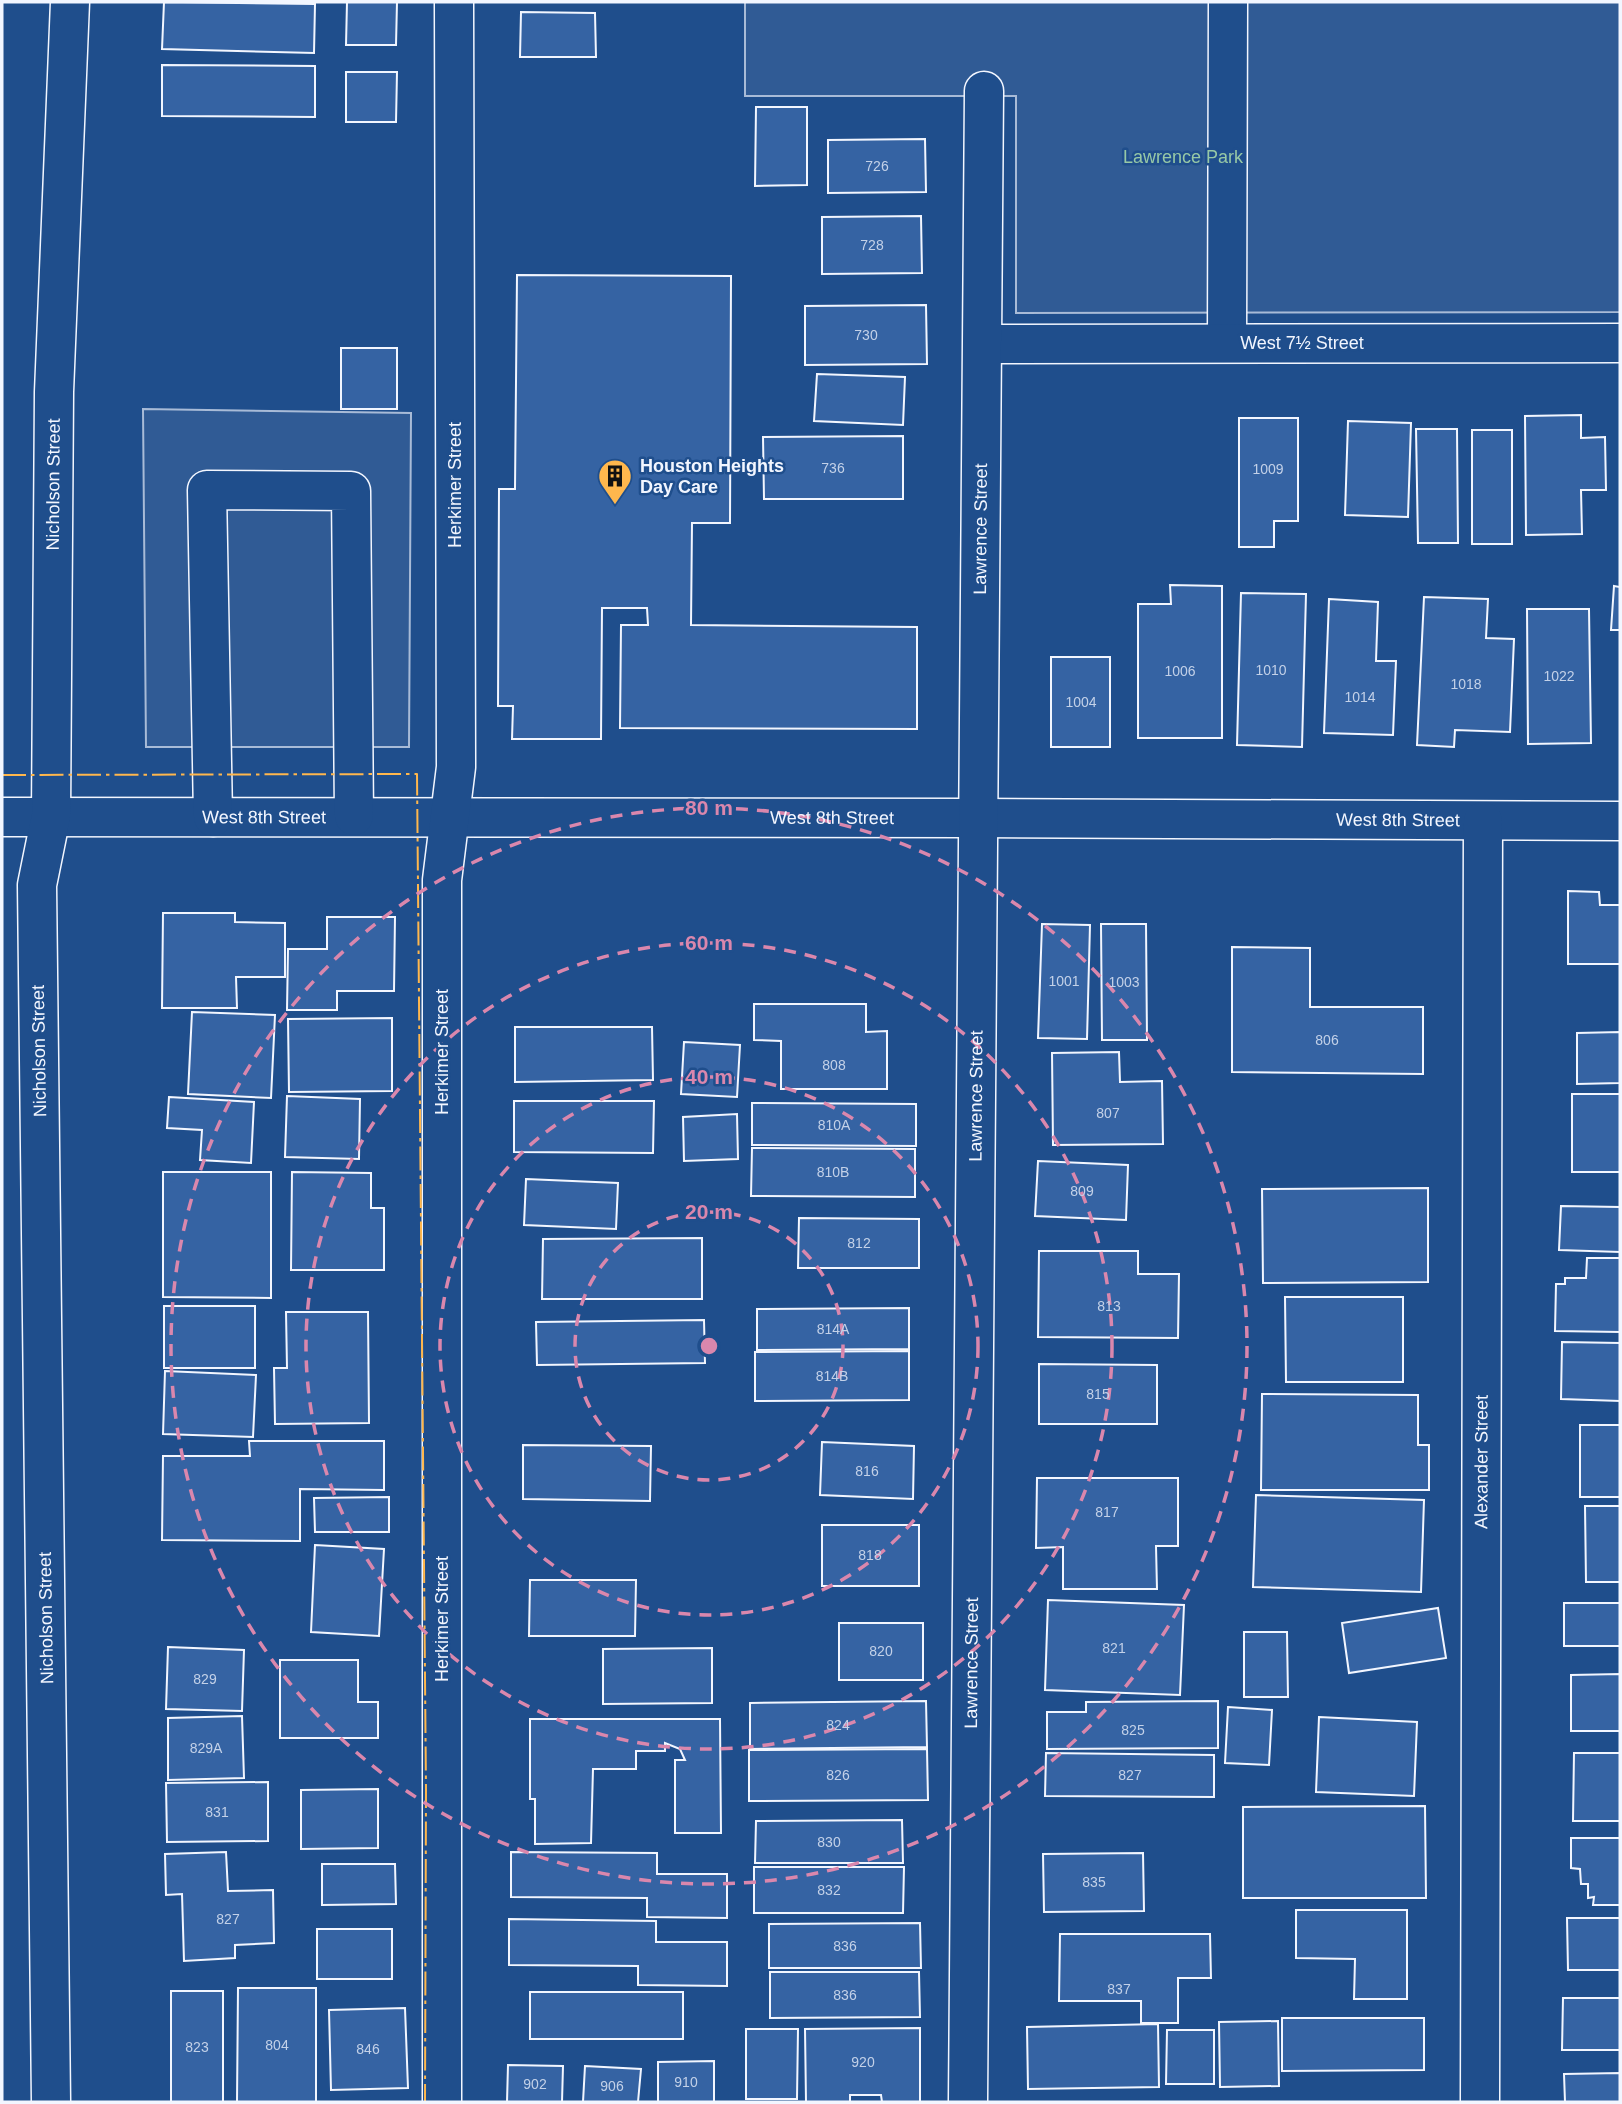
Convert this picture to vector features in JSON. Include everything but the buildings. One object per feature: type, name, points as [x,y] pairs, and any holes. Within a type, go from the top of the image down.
[{"type":"street","name":"Nicholson Street","points":[[51,2102],[37,885],[51,816],[54,392],[70,2]]},
{"type":"street","name":"Herkimer Street","points":[[442,2102],[442,880],[456,767],[454,2]]},
{"type":"street","points":[[1227,343],[1228,2]]},
{"type":"street","name":"Lawrence Street","points":[[968,2102],[984,91]]},
{"type":"street","name":"West 7½ Street","points":[[983,344],[1620,343]]},
{"type":"street","points":[[213,817],[206,490],[351,491],[354,816]]},
{"type":"street","name":"West 8th Street","points":[[2,817],[1620,821]]},
{"type":"street","name":"Alexander Street","points":[[1480,2102],[1483,821]]},
{"type":"shaded area","name":"Lawrence Park","points":[[745,2],[1620,2],[1620,312],[1016,313],[1016,96],[745,96]]},
{"type":"shaded area","points":[[143,409],[411,413],[409,747],[146,747]]},
{"type":"power","points":[[2,775],[417,774],[426,1790],[425,2102]]},
{"type":"place","name":"Houston Heights Day Care","points":[[615,506]]}]
